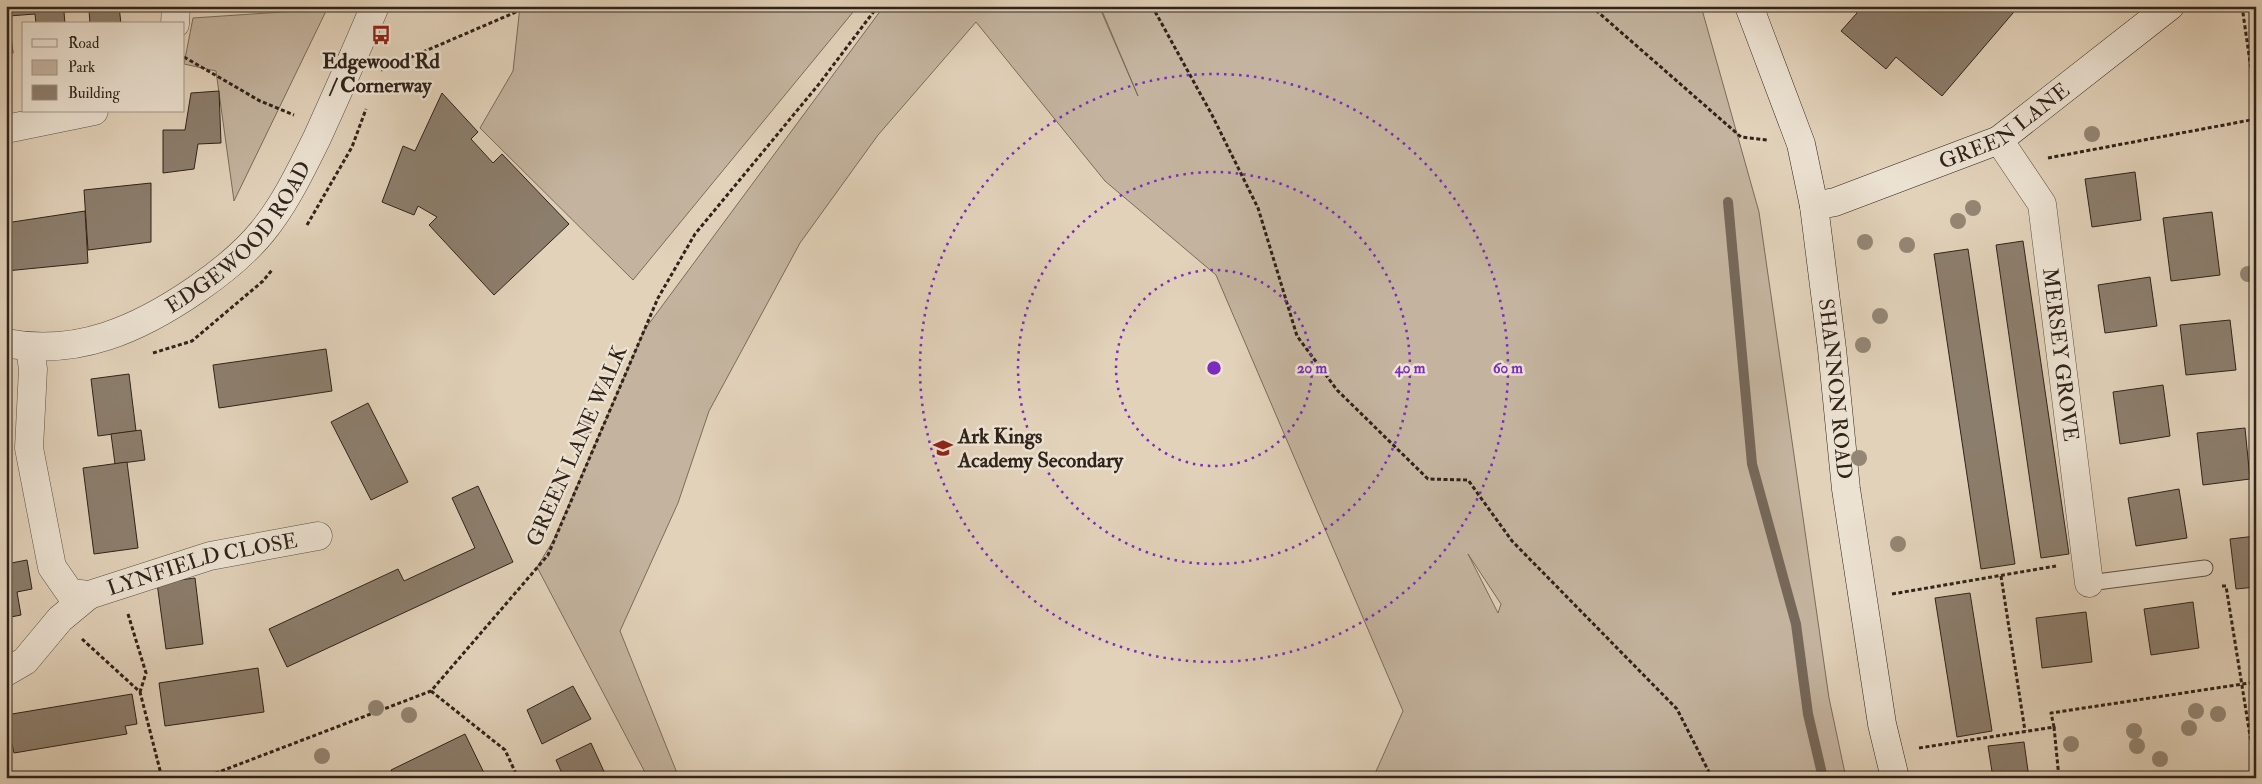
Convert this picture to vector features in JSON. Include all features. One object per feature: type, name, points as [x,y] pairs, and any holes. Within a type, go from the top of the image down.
[{"type":"street","points":[[175,22],[176,6]]},
{"type":"street","name":"EDGEWOOD ROAD","points":[[18,346],[87,342],[109,337],[168,309],[220,273],[262,232],[296,183],[341,88],[375,6]]},
{"type":"street","name":"SHANNON ROAD","points":[[1749,6],[1801,144],[1814,206],[1832,349],[1846,489],[1892,765]]},
{"type":"street","name":"GREEN LANE","points":[[1814,206],[1835,202],[1999,140],[2170,6]]},
{"type":"street","points":[[6,129],[89,112]]},
{"type":"street","name":"MERSEY GROVE","points":[[1999,140],[2042,204],[2087,572]]},
{"type":"street","name":"LYNFIELD CLOSE","points":[[18,346],[33,369],[29,448],[52,567],[70,592],[89,595]]},
{"type":"street","name":"LYNFIELD CLOSE","points":[[6,672],[24,661],[60,619],[89,595],[210,556],[318,536]]},
{"type":"lane","points":[[2087,572],[2206,568]]},
{"type":"path","name":"GREEN LANE WALK","points":[[203,778],[432,691],[548,555],[658,298],[695,234],[819,84],[878,6]]},
{"type":"path","points":[[1152,6],[1212,115],[1258,208],[1297,336],[1337,390],[1428,479],[1468,480],[1512,541],[1677,709],[1712,778]]},
{"type":"path","points":[[1591,6],[1741,137],[1801,144]]},
{"type":"path","points":[[2242,6],[2256,104]]},
{"type":"path","points":[[185,58],[260,101],[322,127]]},
{"type":"path","points":[[2016,164],[2256,119]]},
{"type":"path","points":[[2206,568],[2209,588],[2226,586],[2256,773]]},
{"type":"path","points":[[1863,599],[2001,576],[2087,572]]},
{"type":"path","points":[[2001,576],[2025,731]]},
{"type":"path","points":[[119,586],[146,673],[140,692],[162,778]]},
{"type":"path","points":[[60,619],[140,692]]},
{"type":"path","points":[[2059,778],[2051,713],[2256,682]]},
{"type":"path","points":[[432,691],[505,750],[518,778]]},
{"type":"path","points":[[1892,765],[2025,731],[2054,727]]},
{"type":"green space","points":[[520,6],[858,6],[633,280],[480,128],[513,71]]},
{"type":"green space","points":[[884,6],[1099,6],[1138,96],[1100,6],[1701,6],[1759,212],[1829,698],[1846,778],[1373,778],[1403,711],[1216,275],[1105,181],[976,22],[878,135],[800,243],[709,411],[678,503],[620,631],[679,778],[648,778],[537,567],[553,541],[645,329]],"holes":[[[1468,554],[1501,604],[1498,613]]]},
{"type":"green space","points":[[327,9],[234,201],[216,71],[185,64],[193,18]]},
{"type":"building","points":[[6,6],[119,6],[121,22],[90,22],[89,10],[64,12],[65,22],[36,22],[35,14],[9,16],[13,53],[6,54]]},
{"type":"building","points":[[230,6],[274,6],[274,7],[231,10]]},
{"type":"building","points":[[1850,6],[2019,6],[1942,96],[1896,57],[1886,69],[1841,31],[1857,13]]},
{"type":"building","points":[[219,91],[221,143],[198,144],[194,169],[163,173],[163,130],[185,130],[191,93]]},
{"type":"building","points":[[442,93],[478,132],[471,139],[493,163],[502,154],[569,224],[494,295],[429,225],[437,217],[418,206],[414,215],[382,202],[403,146],[415,151]]},
{"type":"building","points":[[2135,172],[2141,220],[2092,227],[2085,179]]},
{"type":"building","points":[[151,183],[151,242],[88,250],[84,190]]},
{"type":"building","points":[[85,211],[88,263],[6,271],[6,223]]},
{"type":"building","points":[[2212,212],[2220,275],[2171,281],[2163,218]]},
{"type":"building","points":[[2023,241],[2069,554],[2041,558],[1996,245]]},
{"type":"building","points":[[1968,249],[2015,564],[1981,569],[1934,254]]},
{"type":"building","points":[[2150,277],[2157,326],[2105,333],[2098,285]]},
{"type":"building","points":[[2230,320],[2236,370],[2186,375],[2180,325]]},
{"type":"building","points":[[326,349],[332,391],[219,408],[213,365]]},
{"type":"building","points":[[129,374],[136,431],[98,436],[91,379]]},
{"type":"building","points":[[2163,385],[2170,436],[2120,444],[2113,392]]},
{"type":"building","points":[[368,403],[408,482],[371,500],[331,422]]},
{"type":"building","points":[[2245,428],[2250,479],[2203,485],[2197,433]]},
{"type":"building","points":[[141,430],[145,460],[115,464],[111,434]]},
{"type":"building","points":[[127,462],[138,548],[94,554],[83,468]]},
{"type":"building","points":[[478,486],[513,562],[287,667],[269,629],[398,569],[404,581],[475,548],[452,498]]},
{"type":"building","points":[[2179,489],[2187,538],[2136,546],[2128,498]]},
{"type":"building","points":[[2256,536],[2256,587],[2236,589],[2230,539]]},
{"type":"building","points":[[27,560],[32,589],[17,592],[21,615],[6,618],[6,564]]},
{"type":"building","points":[[195,578],[203,644],[166,649],[157,583]]},
{"type":"building","points":[[1970,593],[1992,731],[1957,737],[1935,598]]},
{"type":"building","points":[[2193,602],[2199,648],[2151,655],[2144,609]]},
{"type":"building","points":[[2086,612],[2092,662],[2042,668],[2036,618]]},
{"type":"building","points":[[258,668],[264,712],[165,726],[159,683]]},
{"type":"building","points":[[573,686],[591,719],[542,744],[527,710]]},
{"type":"building","points":[[132,694],[137,724],[125,726],[127,734],[14,753],[12,744],[6,745],[6,715]]},
{"type":"building","points":[[465,734],[486,777],[395,778],[391,770]]},
{"type":"building","points":[[2024,742],[2029,778],[1993,778],[1988,746]]},
{"type":"building","points":[[591,743],[607,778],[564,778],[556,760]]},
{"type":"waterway","points":[[1728,202],[1752,464],[1796,624],[1808,714],[1823,778]]},
{"type":"place","name":"Edgewood Rd / Cornerway","points":[[381,35]]},
{"type":"place","name":"Ark Kings Academy Secondary","points":[[943,448]]}]
